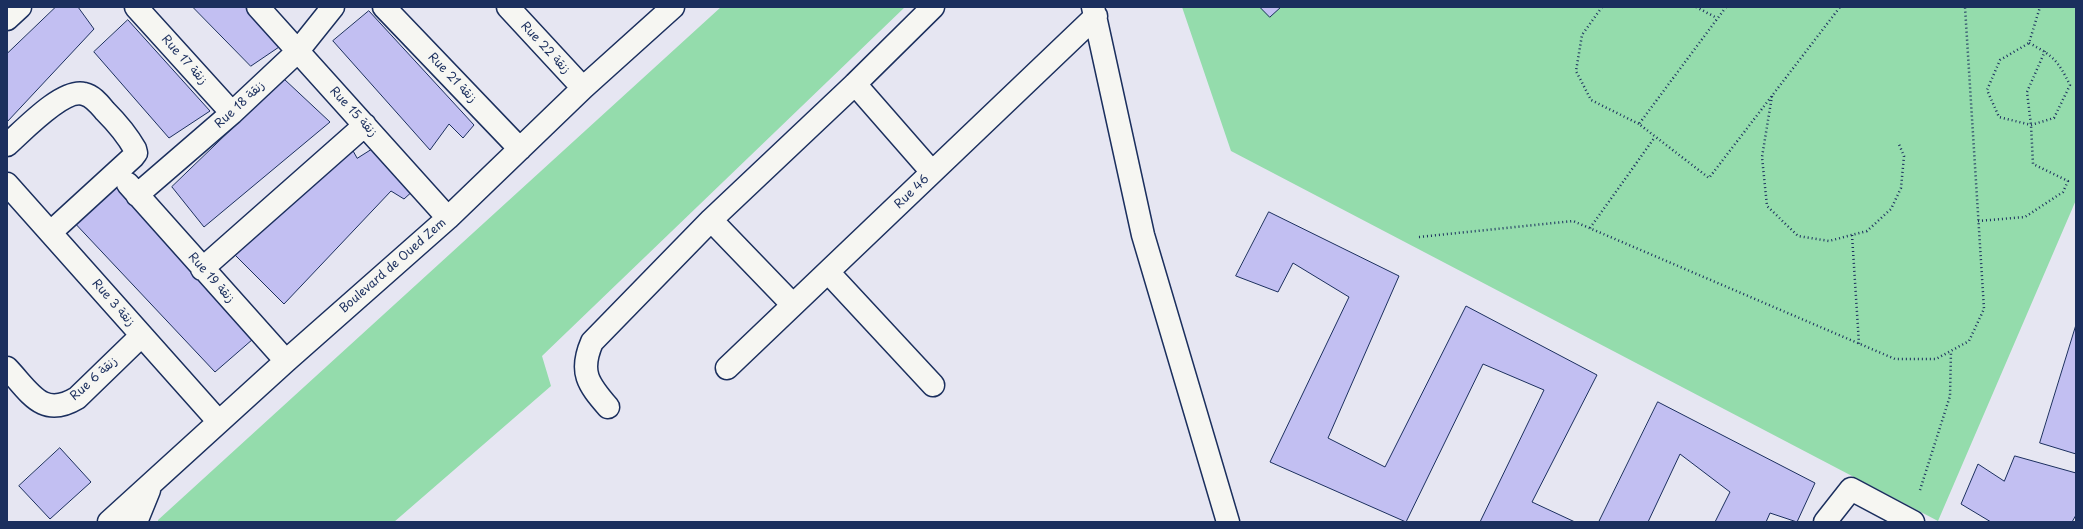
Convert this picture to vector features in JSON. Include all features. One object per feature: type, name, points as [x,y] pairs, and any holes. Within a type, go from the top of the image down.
[{"type":"street","points":[[7,19],[20,7]]},
{"type":"street","name":"Rue 17 زنقة","points":[[136,7],[232,113]]},
{"type":"street","name":"Rue 15 زنقة","points":[[258,7],[296,52],[365,125],[448,218]]},
{"type":"street","name":"Rue 18 زنقة","points":[[137,195],[232,113],[296,52],[333,7]]},
{"type":"street","name":"Rue 21 زنقة","points":[[384,7],[520,149]]},
{"type":"street","name":"Rue 22 زنقة","points":[[508,7],[583,88]]},
{"type":"street","name":"Boulevard de Oued Zem","points":[[109,522],[286,361],[448,218],[583,88],[672,7]]},
{"type":"street","points":[[608,408],[594,391],[586,368],[586,357],[592,342],[711,220],[855,84],[933,7]]},
{"type":"street","points":[[1094,12],[1143,235],[1228,522]]},
{"type":"street","name":"Rue 46","points":[[727,368],[932,172],[1094,12]]},
{"type":"street","points":[[855,84],[932,172]]},
{"type":"street","points":[[7,145],[58,101],[68,95],[84,94],[91,96],[109,114],[135,149],[136,153],[117,173],[51,232]]},
{"type":"street","points":[[202,268],[365,125]]},
{"type":"street","name":"Rue 19 زنقة","points":[[117,173],[286,361]]},
{"type":"street","name":"Rue 3 زنقة","points":[[7,184],[219,422]]},
{"type":"street","points":[[711,220],[793,304]]},
{"type":"street","points":[[828,272],[933,385]]},
{"type":"street","name":"Rue 6 زنقة","points":[[7,368],[38,400],[49,406],[66,404],[77,398],[141,336]]},
{"type":"street","points":[[136,522],[152,482]]},
{"type":"street","points":[[1825,522],[1851,489],[1913,522]]},
{"type":"path","points":[[1602,7],[1582,35],[1576,71],[1591,100],[1639,124],[1709,178],[1840,7]]},
{"type":"path","points":[[1696,7],[1717,18]]},
{"type":"path","points":[[1639,124],[1726,7]]},
{"type":"path","points":[[1419,237],[1573,221],[1895,359],[1936,359],[1969,341],[1984,308],[1965,7]]},
{"type":"path","points":[[2029,43],[2045,51],[2058,62],[2070,85],[2054,118],[2031,125],[1999,117],[1987,90],[2000,60],[2029,43],[2040,7]]},
{"type":"path","points":[[1978,221],[2025,218],[2063,192],[2068,181],[2033,164],[2031,125],[2027,92],[2045,51]]},
{"type":"path","points":[[1772,95],[1762,157],[1767,206],[1798,236],[1829,241],[1867,231],[1891,209],[1901,188],[1904,156],[1898,142]]},
{"type":"path","points":[[1590,228],[1655,137]]},
{"type":"path","points":[[1852,235],[1859,344]]},
{"type":"path","points":[[1920,490],[1950,396],[1951,351]]},
{"type":"green space","points":[[721,7],[905,7],[542,356],[551,386],[394,522],[158,522],[158,520]]},
{"type":"green space","points":[[1182,7],[2076,7],[2076,200],[1938,521],[1231,151]]},
{"type":"building","points":[[56,7],[78,7],[94,29],[7,122],[7,54]]},
{"type":"building","points":[[193,7],[249,7],[282,45],[251,66]]},
{"type":"building","points":[[1260,7],[1281,7],[1270,17]]},
{"type":"building","points":[[369,11],[474,125],[463,138],[449,124],[430,150],[333,41]]},
{"type":"building","points":[[128,20],[210,111],[169,138],[94,52]]},
{"type":"building","points":[[284,79],[330,122],[204,227],[172,187]]},
{"type":"building","points":[[379,145],[415,189],[404,199],[391,191],[284,304],[235,255],[352,149],[357,158]]},
{"type":"building","points":[[116,181],[253,339],[215,372],[70,218]]},
{"type":"building","points":[[1269,212],[1399,276],[1328,438],[1385,467],[1466,306],[1597,375],[1532,502],[1575,522],[1480,522],[1544,390],[1483,364],[1406,522],[1270,462],[1349,297],[1293,263],[1278,292],[1236,276]]},
{"type":"building","points":[[2076,325],[2076,454],[2040,443]]},
{"type":"building","points":[[1658,402],[1815,483],[1797,522],[1770,513],[1766,522],[1715,522],[1730,492],[1680,454],[1648,522],[1599,522]]},
{"type":"building","points":[[60,448],[91,482],[50,519],[19,486]]},
{"type":"building","points":[[2015,456],[2076,473],[2076,515],[2072,522],[1991,522],[1961,504],[1978,464],[2004,481]]}]
